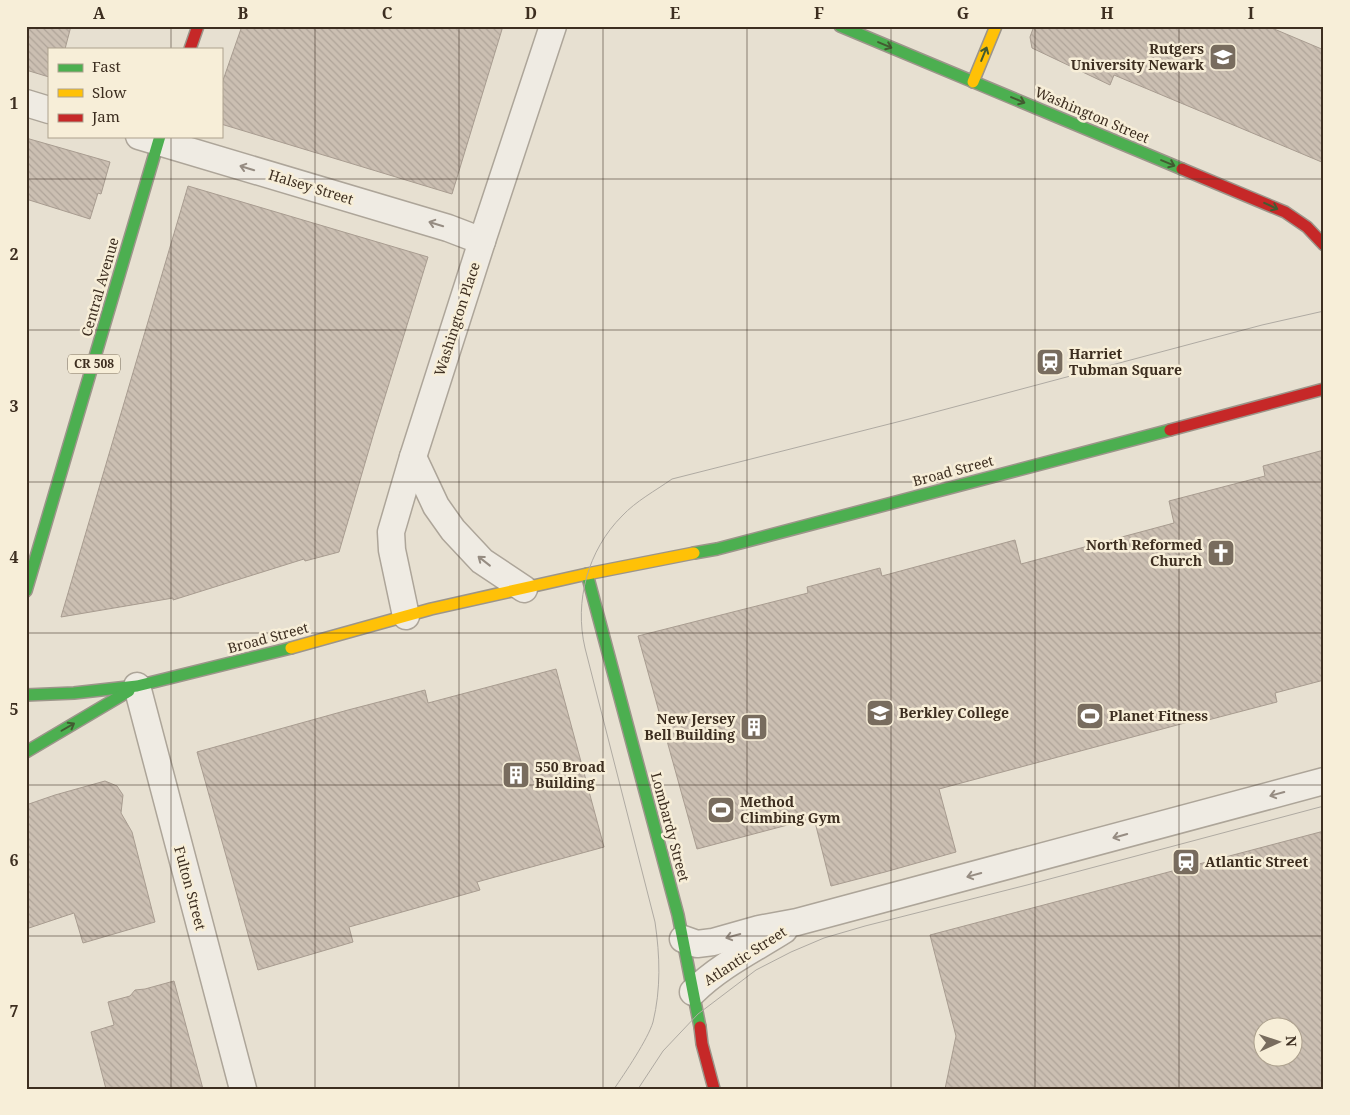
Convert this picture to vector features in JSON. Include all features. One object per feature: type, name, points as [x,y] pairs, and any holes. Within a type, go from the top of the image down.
[{"type":"main road","points":[[190,48],[198,26]]},
{"type":"main road","name":"Washington Street","points":[[840,26],[1278,209],[1307,227],[1324,245]]},
{"type":"main road","points":[[973,82],[996,26]]},
{"type":"main road","name":"Central Avenue","points":[[26,591],[152,138]]},
{"type":"main road","name":"Broad Street","points":[[137,686],[270,654],[406,616],[587,574],[716,549],[1324,389]]},
{"type":"main road","name":"Lombardy Street","points":[[587,574],[678,915],[702,1044],[714,1089]]},
{"type":"main road","points":[[26,695],[74,693],[137,686]]},
{"type":"main road","points":[[26,752],[137,686]]},
{"type":"street","name":"Washington Place","points":[[406,616],[392,550],[391,532],[482,241],[553,26]]},
{"type":"street","points":[[26,103],[48,110]]},
{"type":"street","name":"Halsey Street","points":[[152,138],[448,228],[482,241]]},
{"type":"street","points":[[413,457],[436,506],[453,530],[482,561],[524,589]]},
{"type":"street","name":"Fulton Street","points":[[137,686],[242,1089]]},
{"type":"street","name":"Atlantic Street","points":[[683,939],[697,944],[713,942],[759,929],[798,922],[1324,781]]},
{"type":"street","name":"Atlantic Street","points":[[693,992],[704,981],[721,969],[798,922]]},
{"type":"building","points":[[26,26],[71,26],[65,48],[48,48],[48,77],[26,70]]},
{"type":"building","points":[[242,26],[503,26],[452,194],[222,124],[222,83]]},
{"type":"building","points":[[1034,26],[1267,26],[1324,50],[1324,163],[1114,75],[1110,85],[1032,48],[1030,37]]},
{"type":"building","points":[[26,138],[110,162],[101,194],[98,193],[90,219],[26,199]]},
{"type":"building","points":[[188,186],[428,257],[339,552],[305,561],[304,559],[173,600],[173,598],[61,617]]},
{"type":"building","points":[[1324,450],[1324,680],[1275,693],[1277,702],[1208,720],[1207,717],[939,789],[956,852],[885,872],[831,886],[814,818],[697,849],[638,636],[808,593],[807,587],[880,568],[882,576],[1015,540],[1021,564],[1174,523],[1169,501],[1265,476],[1263,466]]},
{"type":"building","points":[[556,669],[604,847],[477,882],[480,890],[349,927],[353,942],[258,970],[197,752],[425,690],[428,703]]},
{"type":"building","points":[[105,781],[117,786],[123,795],[121,813],[132,832],[155,922],[83,943],[74,913],[26,929],[26,805]]},
{"type":"building","points":[[1324,831],[1324,1089],[945,1089],[956,1036],[930,935]]},
{"type":"building","points":[[174,981],[203,1089],[106,1089],[91,1032],[114,1025],[108,1002],[130,996],[135,990]]},
{"type":"tram line","points":[[614,1089],[636,1056],[653,1022],[656,1010],[659,972],[655,922],[582,630],[581,612],[583,595],[592,560],[600,544],[622,516],[639,501],[672,479],[909,419],[1262,325],[1324,311]]},
{"type":"tram line","points":[[638,1089],[663,1051],[698,1014],[756,970],[824,938],[1324,806]]},
{"type":"traffic: fast","points":[[840,26],[1182,169]]},
{"type":"traffic: fast","points":[[26,591],[159,138]]},
{"type":"traffic: fast","points":[[694,553],[717,549],[1170,430]]},
{"type":"traffic: fast","points":[[587,574],[678,915],[700,1027]]},
{"type":"traffic: fast","points":[[26,695],[74,693],[137,686],[291,648]]},
{"type":"traffic: fast","points":[[26,752],[129,691]]},
{"type":"traffic: slow","points":[[973,82],[996,26]]},
{"type":"traffic: slow","points":[[291,648],[431,609],[587,574],[694,553]]},
{"type":"traffic: jam","points":[[190,48],[198,26]]},
{"type":"traffic: jam","points":[[1182,169],[1285,212],[1307,227],[1324,245]]},
{"type":"traffic: jam","points":[[1170,430],[1324,389]]},
{"type":"traffic: jam","points":[[700,1027],[702,1044],[714,1089]]},
{"type":"place","name":"Rutgers University Newark","points":[[1223,57]]},
{"type":"place","name":"Harriet Tubman Square","points":[[1050,362]]},
{"type":"place","name":"North Reformed Church","points":[[1221,553]]},
{"type":"place","name":"Berkley College","points":[[880,713]]},
{"type":"place","name":"Planet Fitness","points":[[1090,716]]},
{"type":"place","name":"New Jersey Bell Building","points":[[754,727]]},
{"type":"place","name":"550 Broad Building","points":[[516,775]]},
{"type":"place","name":"Method Climbing Gym","points":[[721,810]]},
{"type":"place","name":"Atlantic Street","points":[[1186,862]]}]
